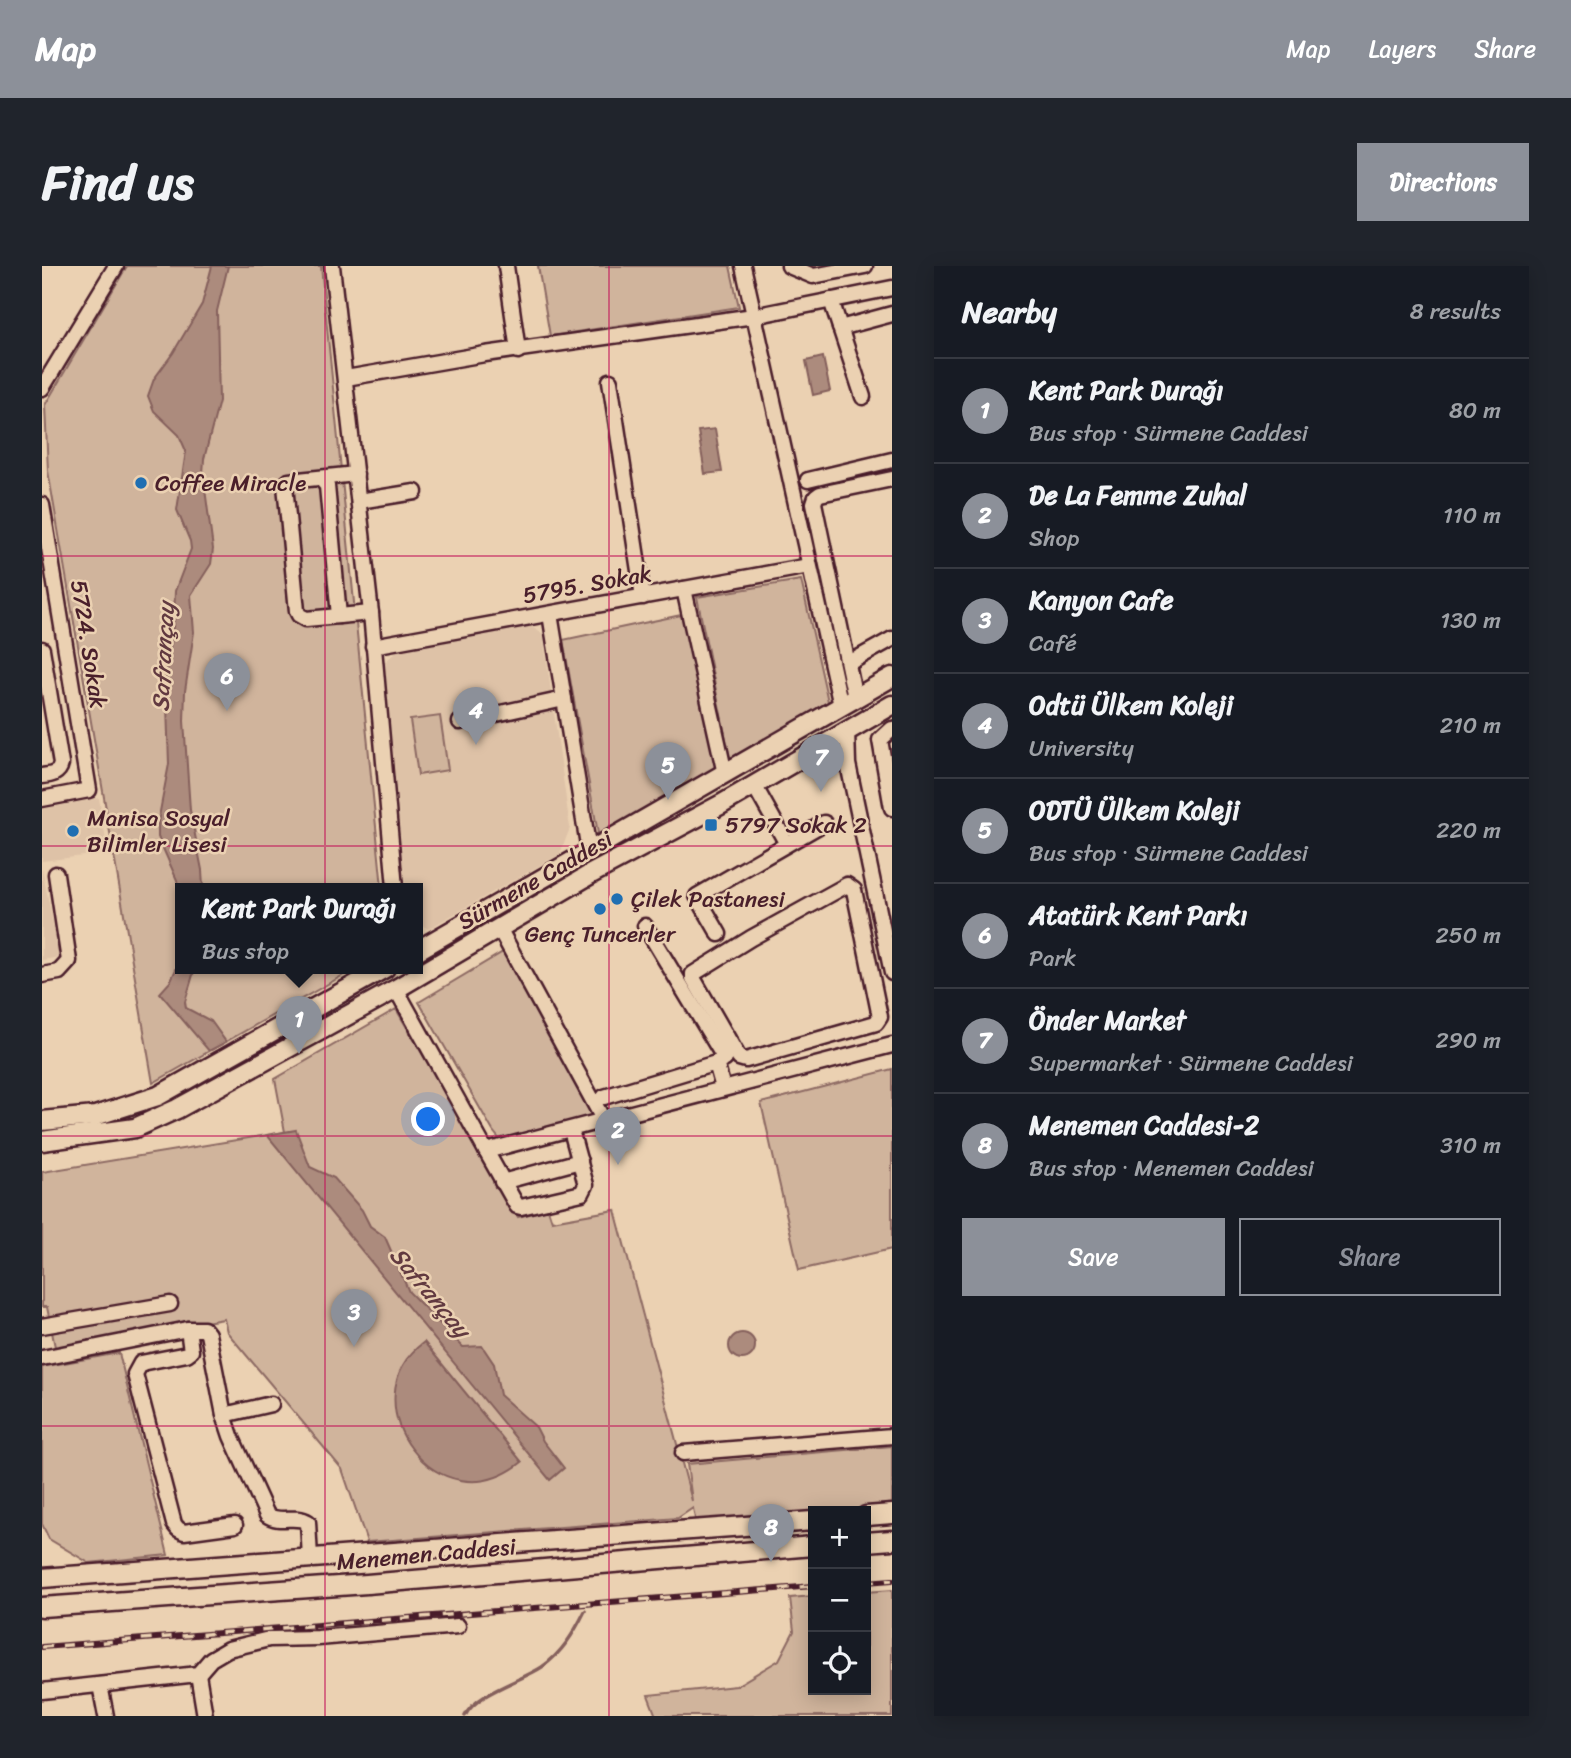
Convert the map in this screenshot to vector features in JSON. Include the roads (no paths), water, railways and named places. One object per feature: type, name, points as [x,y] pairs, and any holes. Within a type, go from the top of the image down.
[{"type":"main road","name":"Sürmene Caddesi","points":[[423,947],[892,677]]},
{"type":"main road","points":[[847,730],[848,702]]},
{"type":"main road","name":"Sürmene Caddesi","points":[[423,968],[499,928],[892,705]]},
{"type":"main road","points":[[589,851],[592,874]]},
{"type":"main road","points":[[42,1121],[95,1116],[158,1096],[375,974]]},
{"type":"main road","name":"Sürmene Caddesi","points":[[42,1141],[135,1128],[243,1073],[396,989],[413,974]]},
{"type":"main road","points":[[233,1056],[243,1073]]},
{"type":"main road","points":[[871,1516],[892,1514]]},
{"type":"main road","name":"Menemen Caddesi","points":[[42,1578],[808,1521]]},
{"type":"main road","points":[[871,1542],[892,1540]]},
{"type":"main road","name":"Menemen Caddesi","points":[[42,1607],[367,1584],[808,1546]]},
{"type":"street","points":[[42,388],[116,266]]},
{"type":"street","points":[[332,266],[371,613],[395,883]]},
{"type":"street","points":[[506,266],[518,351]]},
{"type":"street","points":[[743,266],[809,566],[848,702]]},
{"type":"street","points":[[789,266],[813,276],[865,266]]},
{"type":"street","points":[[346,378],[754,316],[892,288]]},
{"type":"street","points":[[831,300],[863,397]]},
{"type":"street","points":[[840,328],[892,314]]},
{"type":"street","points":[[610,382],[643,597]]},
{"type":"street","points":[[808,480],[892,460]]},
{"type":"street","points":[[356,474],[289,481],[285,485],[297,611],[306,619],[371,613]]},
{"type":"street","points":[[321,479],[327,486],[339,616]]},
{"type":"street","points":[[848,702],[849,663],[814,503],[820,494],[892,479]]},
{"type":"street","points":[[359,501],[415,492]]},
{"type":"street","name":"5724. Sokak","points":[[42,505],[89,790],[42,799]]},
{"type":"street","name":"5795. Sokak","points":[[373,646],[809,566]]},
{"type":"street","points":[[684,590],[725,774]]},
{"type":"street","points":[[550,614],[589,851]]},
{"type":"street","points":[[849,663],[892,639]]},
{"type":"street","points":[[42,649],[61,764],[54,774],[42,776]]},
{"type":"street","points":[[460,722],[564,699]]},
{"type":"street","points":[[892,729],[880,740],[892,808]]},
{"type":"street","points":[[847,730],[848,764],[892,975],[872,982]]},
{"type":"street","points":[[754,785],[787,844]]},
{"type":"street","points":[[719,934],[697,896],[824,824]]},
{"type":"street","points":[[42,975],[59,972],[69,961],[56,874]]},
{"type":"street","points":[[847,885],[854,890],[872,982],[880,1017],[877,1023],[746,1060],[739,1058],[692,976],[697,970],[740,944],[847,885]]},
{"type":"street","points":[[604,1097],[725,1059],[645,926]]},
{"type":"street","points":[[499,928],[604,1121]]},
{"type":"street","points":[[396,989],[513,1202],[521,1207],[582,1193],[586,1185],[571,1130]]},
{"type":"street","points":[[486,1152],[892,1045]]},
{"type":"street","points":[[716,1063],[723,1088]]},
{"type":"street","points":[[502,1182],[579,1161]]},
{"type":"street","points":[[42,1326],[170,1304]]},
{"type":"street","points":[[42,1358],[188,1329],[204,1329],[208,1334],[224,1415],[231,1436],[267,1515],[279,1520],[297,1518],[307,1522],[310,1558]]},
{"type":"street","points":[[188,1329],[191,1351],[141,1363],[135,1374],[174,1524],[184,1532],[235,1525]]},
{"type":"street","points":[[224,1415],[271,1404]]},
{"type":"street","points":[[683,1453],[892,1436]]},
{"type":"street","points":[[42,1691],[198,1674],[211,1659],[228,1648],[268,1639],[318,1638],[458,1626]]},
{"type":"street","points":[[198,1674],[205,1716]]},
{"type":"street","points":[[100,1685],[106,1716]]},
{"type":"waterway","name":"Safrançay","points":[[465,1716],[489,1694],[542,1667],[556,1655],[585,1611]]},
{"type":"railway","points":[[871,1582],[892,1580]]},
{"type":"railway","points":[[42,1647],[808,1586]]},
{"type":"place","name":"Coffee Miracle","points":[[141,483]]},
{"type":"place","name":"Atatürk Kent Parkı","points":[[227,711]]},
{"type":"place","name":"Odtü Ülkem Koleji","points":[[476,745]]},
{"type":"place","name":"Önder Market","points":[[821,792]]},
{"type":"place","name":"ODTÜ Ülkem Koleji","points":[[668,800]]},
{"type":"place","name":"5797 Sokak 2","points":[[711,825]]},
{"type":"place","name":"Manisa Sosyal Bilimler Lisesi","points":[[73,831]]},
{"type":"place","name":"Çilek Pastanesi","points":[[617,899]]},
{"type":"place","name":"Genç Tuncerler","points":[[600,909]]},
{"type":"place","name":"Kent Park Durağı","points":[[299,1054]]},
{"type":"place","name":"De La Femme Zuhal","points":[[618,1165]]},
{"type":"place","name":"Kanyon Cafe","points":[[354,1347]]},
{"type":"place","name":"Menemen Caddesi-2","points":[[771,1562]]}]
